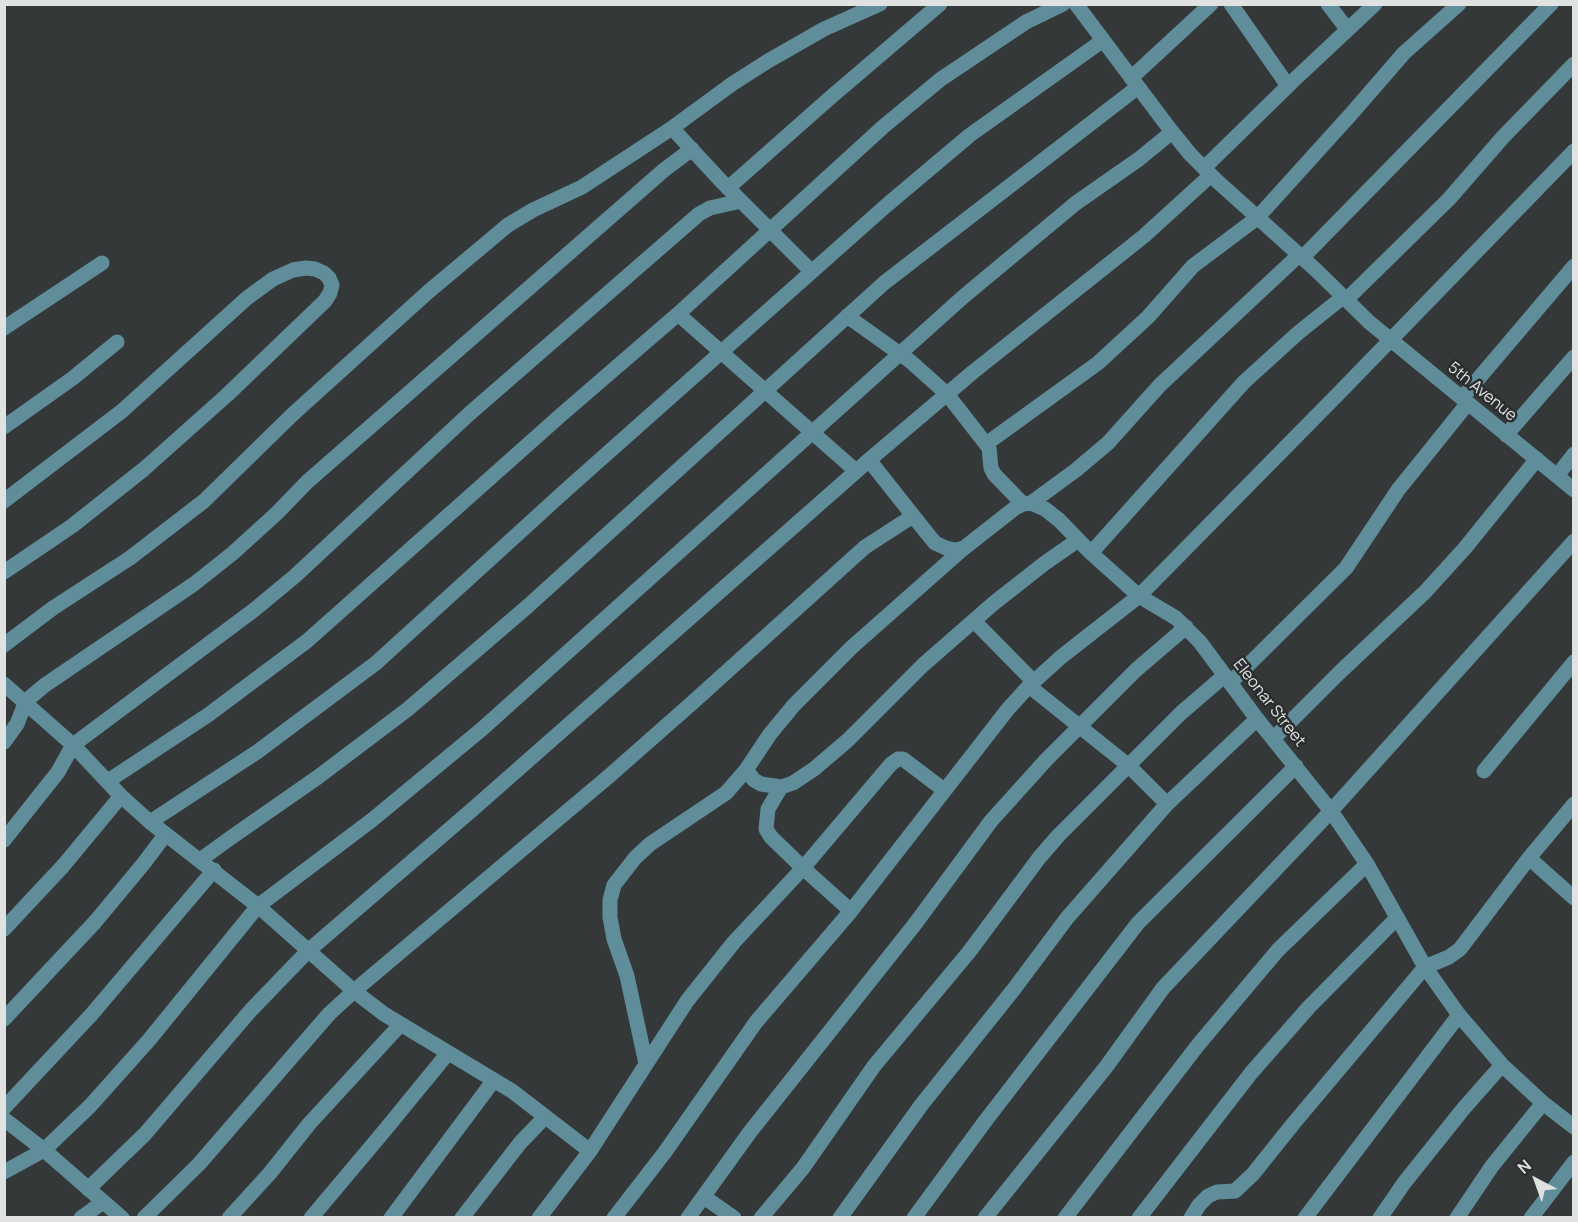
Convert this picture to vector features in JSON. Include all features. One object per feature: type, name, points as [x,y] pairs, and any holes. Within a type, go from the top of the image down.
[{"type":"street","points":[[4,645],[53,608],[130,558],[204,501],[301,407],[428,292],[508,225],[533,210],[582,187],[672,128],[752,70],[824,29],[880,4]]},
{"type":"street","points":[[728,188],[940,4]]},
{"type":"street","points":[[108,781],[208,715],[307,641],[678,314],[884,126],[941,79],[1026,22],[1063,4]]},
{"type":"street","name":"5th Avenue","points":[[1076,4],[1172,132],[1208,171],[1369,322],[1574,490]]},
{"type":"street","points":[[200,860],[318,777],[408,709],[528,606],[847,316],[1135,82],[1211,4]]},
{"type":"street","points":[[1231,4],[1288,86]]},
{"type":"street","points":[[1328,4],[1347,29]]},
{"type":"street","points":[[88,1189],[145,1134],[251,1010],[308,951],[473,809],[856,471],[947,394],[1144,236],[1288,86],[1375,4]]},
{"type":"street","points":[[847,316],[921,369],[947,394],[986,444],[1104,357],[1148,317],[1193,266],[1257,218],[1404,53],[1459,4]]},
{"type":"street","points":[[646,1065],[627,976],[614,939],[610,917],[610,900],[614,885],[634,858],[650,844],[726,793],[794,705],[852,647],[964,548],[1076,470],[1108,443],[1160,385],[1300,257],[1551,4]]},
{"type":"street","points":[[150,822],[257,752],[376,663],[812,271],[970,135],[1102,41]]},
{"type":"street","points":[[1091,553],[1244,382],[1282,347],[1345,299],[1449,199],[1503,137],[1574,64]]},
{"type":"street","points":[[672,128],[728,188],[812,271]]},
{"type":"street","points":[[4,1172],[44,1150],[90,1106],[149,1040],[258,906],[372,819],[482,729],[971,290],[1067,210],[1172,132]]},
{"type":"street","points":[[4,742],[17,724],[27,702],[45,685],[194,584],[233,553],[278,513],[307,482],[663,170],[692,150]]},
{"type":"street","points":[[614,1218],[665,1152],[756,1023],[851,911],[1002,716],[1031,684],[1089,634],[1139,596],[1574,151]]},
{"type":"street","points":[[4,840],[58,772],[73,745],[295,576],[469,414],[699,214],[710,208],[741,201]]},
{"type":"street","points":[[4,328],[102,263]]},
{"type":"street","points":[[761,1218],[803,1168],[874,1066],[969,952],[1058,836],[1181,713],[1227,679],[1346,568],[1398,490],[1465,401],[1574,266]]},
{"type":"street","points":[[4,501],[122,411],[229,314],[273,279],[293,270],[306,268],[315,269],[329,278],[332,285],[324,301],[265,360],[190,428],[144,469],[72,526],[4,572]]},
{"type":"street","points":[[678,314],[856,471]]},
{"type":"street","points":[[4,427],[73,378],[117,342]]},
{"type":"street","points":[[1506,435],[1574,357]]},
{"type":"street","name":"Eleonar Street","points":[[986,444],[994,474],[1027,503],[1045,509],[1059,520],[1091,553],[1139,596],[1162,608],[1186,627],[1200,642],[1257,719],[1331,811],[1367,864],[1425,967],[1459,1015],[1502,1065],[1543,1103],[1574,1127]]},
{"type":"street","points":[[1557,476],[1574,454]]},
{"type":"street","points":[[1273,739],[1431,586],[1537,459]]},
{"type":"street","points":[[869,460],[935,543],[955,550],[964,548]]},
{"type":"street","points":[[144,1218],[199,1164],[329,1014],[354,990],[616,770],[865,546],[912,516]]},
{"type":"street","points":[[746,770],[754,780],[761,784],[781,787],[793,783],[832,754],[897,689],[974,621],[1078,540]]},
{"type":"street","points":[[985,1218],[1106,1066],[1163,988],[1331,811],[1574,541]]},
{"type":"street","points":[[974,621],[1031,684],[1129,766],[1167,804]]},
{"type":"street","points":[[688,1218],[750,1132],[922,916],[991,821],[1136,670],[1186,627]]},
{"type":"street","points":[[1484,771],[1574,662]]},
{"type":"street","points":[[4,684],[73,745],[121,796],[150,822],[258,906],[384,1014],[512,1091],[590,1151]]},
{"type":"street","points":[[840,1218],[922,1104],[1067,918],[1167,804],[1257,719]]},
{"type":"street","points":[[539,1218],[590,1151],[687,1002],[734,942],[803,868],[894,761],[903,759],[909,762],[944,790]]},
{"type":"street","points":[[914,1218],[986,1120],[1138,923],[1296,766]]},
{"type":"street","points":[[781,787],[768,809],[766,830],[803,868],[851,911]]},
{"type":"street","points":[[4,929],[63,866],[121,796]]},
{"type":"street","points":[[1191,1218],[1198,1205],[1208,1196],[1217,1192],[1235,1191],[1253,1174],[1425,967],[1449,957],[1460,949],[1529,858],[1574,804]]},
{"type":"street","points":[[4,1019],[95,922],[165,835]]},
{"type":"street","points":[[1529,858],[1574,898]]},
{"type":"street","points":[[1065,1218],[1198,1045],[1278,950],[1367,864]]},
{"type":"street","points":[[4,1108],[98,1007],[214,870]]},
{"type":"street","points":[[1139,1218],[1251,1073],[1309,1007],[1396,919]]},
{"type":"street","points":[[1305,1218],[1459,1015]]},
{"type":"street","points":[[229,1218],[270,1173],[309,1124],[401,1024]]},
{"type":"street","points":[[311,1218],[448,1053]]},
{"type":"street","points":[[1380,1218],[1404,1183],[1502,1065]]},
{"type":"street","points":[[390,1218],[494,1080]]},
{"type":"street","points":[[1457,1218],[1492,1166],[1543,1103]]},
{"type":"street","points":[[462,1218],[520,1143],[545,1117]]},
{"type":"street","points":[[4,1119],[44,1150],[122,1218]]},
{"type":"street","points":[[1531,1218],[1574,1162]]},
{"type":"street","points":[[704,1197],[734,1218]]},
{"type":"street","points":[[81,1218],[103,1202]]}]
